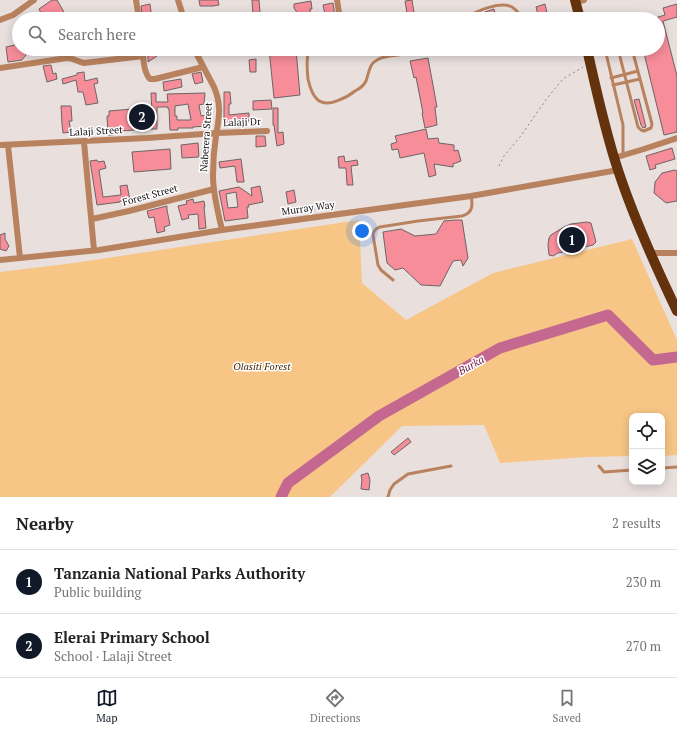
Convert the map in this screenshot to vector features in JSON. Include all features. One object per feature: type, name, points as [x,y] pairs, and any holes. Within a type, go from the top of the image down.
[{"type":"highway","points":[[578,1],[579,12]]},
{"type":"highway","points":[[589,56],[602,112],[618,157],[618,170],[631,206],[677,311]]},
{"type":"street","points":[[17,12],[34,0]]},
{"type":"street","points":[[136,0],[138,12]]},
{"type":"street","points":[[178,0],[182,12]]},
{"type":"street","points":[[337,0],[340,12]]},
{"type":"street","points":[[0,20],[12,15]]},
{"type":"street","points":[[0,68],[67,58],[71,58],[78,62],[84,62],[143,56],[147,76],[152,80],[203,67]]},
{"type":"street","name":"Naberera Street","points":[[198,56],[219,99],[219,125],[213,174],[214,189],[222,230]]},
{"type":"street","name":"Lalaji Dr","points":[[217,133],[267,131]]},
{"type":"street","name":"Lalaji Street","points":[[0,145],[84,142],[217,133]]},
{"type":"street","points":[[618,157],[677,138]]},
{"type":"street","points":[[84,142],[94,250]]},
{"type":"street","points":[[8,145],[20,258]]},
{"type":"street","name":"Murray Way","points":[[0,260],[94,250],[222,230],[471,196],[618,170]]},
{"type":"street","name":"Forest Street","points":[[92,219],[214,189]]},
{"type":"street","points":[[651,253],[677,253]]},
{"type":"lane","points":[[474,12],[488,7],[506,4],[518,12]]},
{"type":"lane","points":[[307,56],[307,72],[310,89],[317,100],[321,103],[327,104],[336,102],[355,92],[366,81],[371,66],[376,60],[388,56]]},
{"type":"lane","points":[[606,56],[623,125],[618,157]]},
{"type":"lane","points":[[620,56],[638,127],[644,131],[651,128],[652,124],[634,56]]},
{"type":"lane","points":[[612,78],[638,71]]},
{"type":"lane","points":[[613,85],[640,79]]},
{"type":"lane","points":[[393,280],[381,270],[378,265],[373,235],[375,229],[418,221],[467,215],[472,209],[471,196]]},
{"type":"lane","points":[[388,497],[394,484],[408,474],[451,466]]},
{"type":"lane","points":[[599,466],[604,472],[629,470]]},
{"type":"lane","points":[[665,468],[677,467]]},
{"type":"path","points":[[499,166],[504,156],[563,79],[590,62]]},
{"type":"green space","name":"Olasiti Forest","points":[[359,220],[362,283],[406,320],[493,273],[632,239],[677,340],[677,455],[665,456],[665,413],[629,413],[629,456],[587,457],[500,463],[484,425],[402,426],[330,497],[0,497],[0,272],[74,263]]},
{"type":"building","points":[[52,0],[57,0],[64,12],[40,12],[39,9]]},
{"type":"building","points":[[199,0],[218,0],[219,5],[200,6]]},
{"type":"building","points":[[252,0],[259,0],[260,12],[253,12]]},
{"type":"building","points":[[412,0],[414,12],[407,12],[405,1]]},
{"type":"building","points":[[311,1],[312,9],[310,9],[310,12],[297,12],[294,8],[294,4]]},
{"type":"building","points":[[333,3],[334,12],[324,12],[323,5]]},
{"type":"building","points":[[150,4],[151,12],[142,12],[141,6]]},
{"type":"building","points":[[545,4],[547,12],[537,12],[536,7]]},
{"type":"building","points":[[677,4],[677,17],[665,20],[665,12],[663,8]]},
{"type":"building","points":[[494,9],[495,12],[485,12]]},
{"type":"building","points":[[665,29],[677,76],[677,132],[664,135],[645,56],[665,56]]},
{"type":"building","points":[[12,46],[12,56],[25,56],[22,60],[8,62],[6,47]]},
{"type":"building","points":[[148,56],[157,56],[148,62]]},
{"type":"building","points":[[270,56],[297,56],[300,95],[274,98]]},
{"type":"building","points":[[428,58],[437,107],[435,107],[437,125],[425,128],[416,77],[414,78],[410,61]]},
{"type":"building","points":[[256,59],[256,72],[250,72],[249,60]]},
{"type":"building","points":[[51,65],[53,74],[56,73],[57,79],[47,82],[43,66]]},
{"type":"building","points":[[84,72],[85,81],[97,78],[98,83],[94,84],[98,103],[86,105],[83,92],[78,92],[76,80],[63,84],[62,79]]},
{"type":"building","points":[[201,72],[203,82],[195,84],[192,74]]},
{"type":"building","points":[[181,79],[182,87],[164,91],[163,82]]},
{"type":"building","points":[[224,92],[230,92],[231,104],[229,104],[229,115],[249,113],[249,121],[243,121],[243,127],[224,127]]},
{"type":"building","points":[[151,93],[156,93],[156,102],[168,102],[167,94],[205,93],[204,104],[199,105],[201,116],[206,115],[207,126],[170,130],[168,107],[157,107],[157,129],[150,129],[152,114]],"holes":[[[188,104],[191,120],[177,120],[177,116],[175,116],[175,106]]]},
{"type":"building","points":[[639,99],[646,127],[643,128],[634,100]]},
{"type":"building","points":[[271,100],[272,109],[253,110],[253,101]]},
{"type":"building","points":[[61,106],[71,106],[72,121],[69,121],[71,132],[63,133]]},
{"type":"building","points":[[273,108],[278,108],[278,133],[283,132],[284,144],[277,146],[273,125]]},
{"type":"building","points":[[132,109],[134,130],[113,132],[113,135],[108,135],[107,116],[109,116],[109,111]]},
{"type":"building","points":[[426,129],[428,139],[438,138],[439,143],[454,145],[454,151],[458,150],[461,161],[453,164],[453,167],[434,164],[436,175],[429,177],[424,153],[400,158],[398,149],[392,150],[391,144],[397,142],[395,136]]},
{"type":"building","points":[[256,136],[265,136],[266,146],[256,147]]},
{"type":"building","points":[[198,143],[199,157],[182,158],[181,145]]},
{"type":"building","points":[[672,148],[675,159],[655,165],[656,168],[650,170],[646,156]]},
{"type":"building","points":[[170,149],[171,169],[134,172],[132,152]]},
{"type":"building","points":[[344,156],[345,162],[357,160],[358,165],[351,166],[353,185],[347,185],[346,168],[339,168],[338,157]]},
{"type":"building","points":[[241,159],[244,182],[237,182],[235,166],[220,168],[219,162]]},
{"type":"building","points":[[97,160],[98,162],[104,161],[106,168],[99,170],[103,197],[121,195],[120,186],[127,185],[130,200],[97,205],[90,161]]},
{"type":"building","points":[[675,170],[677,171],[677,201],[666,203],[654,193],[655,182],[662,173]]},
{"type":"building","points":[[260,186],[263,202],[248,205],[248,218],[225,221],[219,191],[239,187],[252,196],[251,188]],"holes":[[[236,192],[238,207],[228,208],[226,194]]]},
{"type":"building","points":[[294,190],[296,202],[288,204],[286,192]]},
{"type":"building","points":[[193,199],[194,203],[204,201],[206,228],[199,229],[198,214],[188,215],[189,218],[182,220],[178,206],[187,204],[186,201]]},
{"type":"building","points":[[167,206],[170,225],[164,227],[165,231],[157,233],[154,217],[149,218],[147,211]]},
{"type":"building","points":[[462,220],[468,258],[463,266],[461,260],[453,261],[440,286],[421,285],[403,268],[395,270],[387,263],[383,232],[401,229],[415,236],[436,234],[444,221]]},
{"type":"building","points":[[591,223],[596,242],[593,245],[558,253],[553,256],[549,255],[548,245],[551,235],[571,224]]},
{"type":"building","points":[[5,233],[5,239],[9,246],[6,251],[0,249],[0,235]]},
{"type":"building","points":[[408,438],[411,442],[394,455],[391,452]]},
{"type":"building","points":[[368,473],[370,480],[369,490],[361,489],[361,475]]},
{"type":"waterway","name":"Burka","points":[[281,497],[288,483],[379,416],[500,348],[608,315],[653,360],[677,357]]},
{"type":"place","name":"Elerai Primary School","points":[[142,117]]},
{"type":"place","name":"Tanzania National Parks Authority","points":[[572,240]]}]
